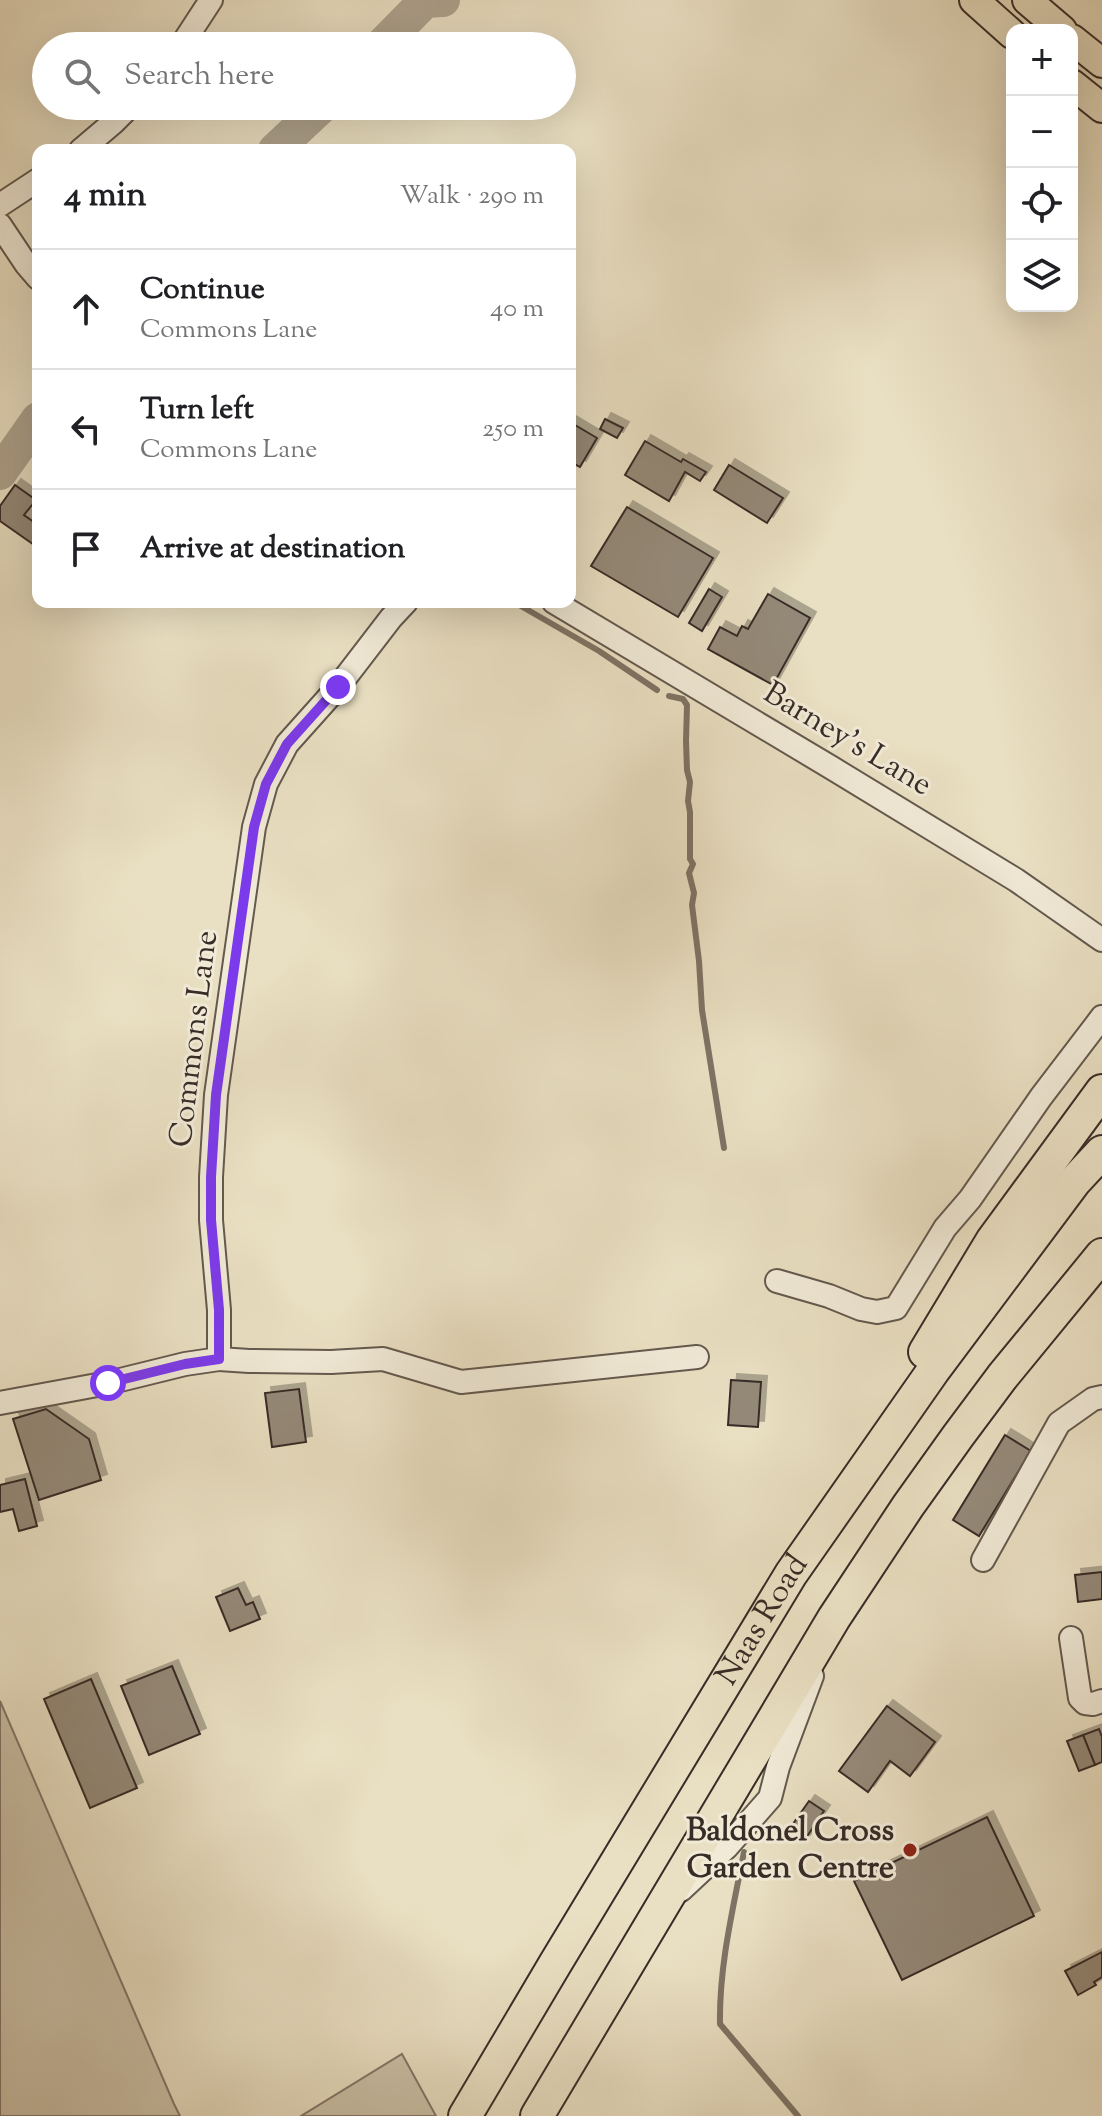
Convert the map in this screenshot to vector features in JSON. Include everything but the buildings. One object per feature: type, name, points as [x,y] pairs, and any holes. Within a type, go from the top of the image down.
[{"type":"highway","points":[[791,1574],[992,1241],[1102,1091]]},
{"type":"highway","name":"Naas Road","points":[[465,2116],[791,1574],[933,1371],[1075,1181],[1102,1152]]},
{"type":"highway","name":"Naas Road","points":[[537,2116],[834,1618],[958,1436],[1102,1255]]},
{"type":"main road","points":[[974,0],[1006,29]]},
{"type":"main road","points":[[1027,0],[1055,24]]},
{"type":"main road","points":[[1078,44],[1102,63]]},
{"type":"main road","points":[[1078,89],[1102,108]]},
{"type":"street","points":[[190,32],[211,0]]},
{"type":"street","points":[[88,144],[114,120]]},
{"type":"street","points":[[0,205],[32,184]]},
{"type":"street","points":[[0,225],[32,271]]},
{"type":"street","name":"Commons Lane","points":[[219,1359],[219,1310],[211,1220],[216,1095],[254,827],[266,784],[287,744],[338,687],[400,608]]},
{"type":"street","name":"Barney's Lane","points":[[564,608],[1003,872],[1102,940]]},
{"type":"street","points":[[777,1281],[861,1309],[877,1312],[896,1308],[945,1228],[970,1199],[1041,1097],[1102,1017]]},
{"type":"street","points":[[0,1403],[219,1359],[331,1362],[383,1359],[461,1382],[697,1357]]},
{"type":"street","points":[[983,1560],[1059,1423],[1093,1399],[1102,1397]]},
{"type":"street","points":[[1071,1638],[1080,1698],[1085,1703],[1102,1701]]},
{"type":"shaded area","points":[[0,1701],[174,2104],[180,2116],[0,2116]]},
{"type":"shaded area","points":[[402,2054],[436,2116],[301,2116]]},
{"type":"waterway","points":[[395,32],[425,1],[443,0]]},
{"type":"waterway","points":[[281,144],[307,120]]},
{"type":"waterway","points":[[0,473],[32,428]]},
{"type":"waterway","points":[[524,608],[599,651],[657,690]]},
{"type":"waterway","points":[[669,696],[683,699],[687,705],[690,859],[693,864],[689,873],[694,893],[692,905],[702,1010],[724,1148]]},
{"type":"waterway","points":[[744,1852],[724,1959],[720,2024],[798,2116]]},
{"type":"place","name":"Baldonel Cross Garden Centre","points":[[910,1850]]},
{"type":"route","points":[[108,1383],[219,1359],[219,1310],[211,1220],[216,1095],[254,827],[266,784],[287,744],[338,687]]}]
